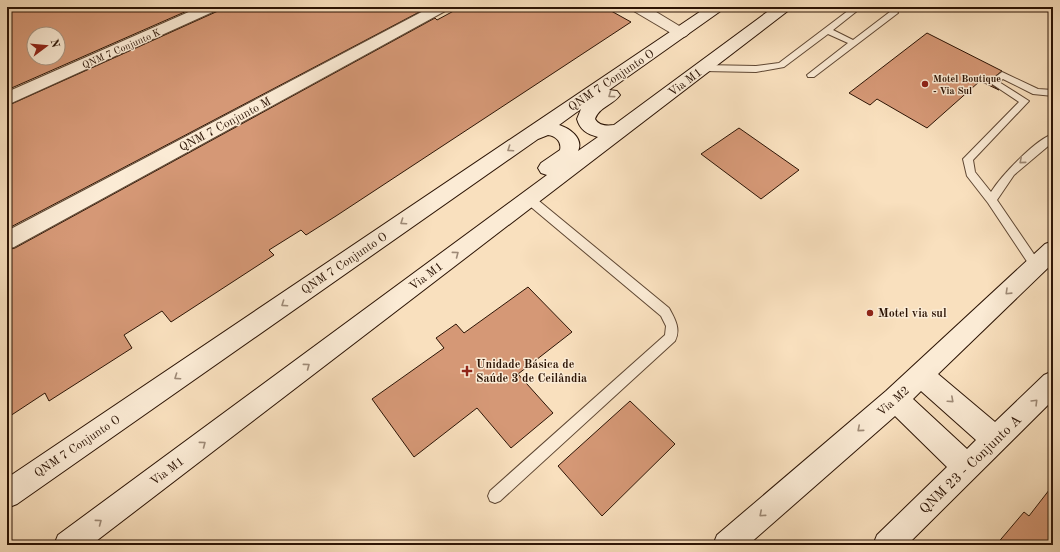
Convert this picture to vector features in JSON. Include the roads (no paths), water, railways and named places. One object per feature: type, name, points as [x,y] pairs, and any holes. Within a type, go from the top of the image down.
[{"type":"main road","name":"Via M1","points":[[68,545],[784,7]]},
{"type":"main road","points":[[681,33],[717,8]]},
{"type":"main road","points":[[620,131],[605,133],[597,131],[591,127],[588,122],[587,114],[590,110],[685,42],[717,8]]},
{"type":"main road","name":"QNM 7 Conjunto O","points":[[7,494],[533,134],[593,91],[681,33]]},
{"type":"main road","points":[[377,313],[434,251],[568,153],[570,144],[564,134],[548,129],[540,130],[533,134]]},
{"type":"main road","name":"Via M2","points":[[727,545],[895,399],[1053,250]]},
{"type":"main road","points":[[921,375],[996,440]]},
{"type":"main road","name":"QNM 23 - Conjunto A","points":[[887,545],[1053,383]]},
{"type":"main road","points":[[895,399],[966,467]]},
{"type":"street","name":"QNM 7 Conjunto K","points":[[7,99],[212,7]]},
{"type":"street","name":"QNM 7 Conjunto M","points":[[7,241],[442,7]]},
{"type":"street","points":[[637,7],[681,33]]},
{"type":"lane","points":[[704,68],[756,69],[782,65],[858,7]]},
{"type":"lane","points":[[811,75],[894,13]]},
{"type":"lane","points":[[827,30],[854,43]]},
{"type":"lane","points":[[1036,266],[992,200],[970,172],[968,167],[968,159],[1025,100],[993,82],[1002,75],[1036,92],[1053,93]]},
{"type":"lane","points":[[992,200],[999,185],[1020,162],[1053,137]]},
{"type":"lane","points":[[495,496],[671,337],[672,326],[665,312],[529,199]]},
{"type":"place","name":"Motel Boutique - Via Sul","points":[[925,84]]},
{"type":"place","name":"Motel via sul","points":[[870,313]]},
{"type":"place","name":"Unidade Básica de Saúde 3 de Ceilândia","points":[[467,371]]}]
